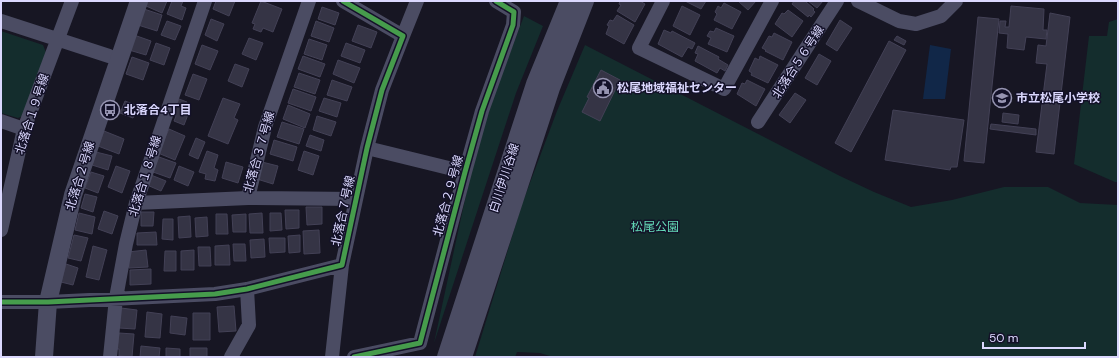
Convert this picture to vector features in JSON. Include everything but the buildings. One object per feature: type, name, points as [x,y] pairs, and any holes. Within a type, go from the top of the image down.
[{"type":"street","name":"北落合１９号線","points":[[1,230],[24,129],[72,1]]},
{"type":"street","name":"北落合２号線","points":[[44,357],[48,302],[73,195],[139,1]]},
{"type":"street","name":"北落合１８号線","points":[[110,357],[116,298],[126,244],[136,203],[205,1]]},
{"type":"street","name":"北落合３７号線","points":[[136,203],[248,198],[265,127],[309,1]]},
{"type":"street","points":[[342,1],[403,36],[417,1]]},
{"type":"street","name":"北落合２９号線","points":[[354,357],[420,343],[482,111],[513,26],[514,12],[496,1]]},
{"type":"street","name":"白川伊川谷線","points":[[446,357],[535,84],[569,1]]},
{"type":"street","name":"白川伊川谷線","points":[[463,357],[551,88],[586,1]]},
{"type":"street","points":[[663,1],[640,48],[724,89],[772,1]]},
{"type":"street","name":"北落合５６号線","points":[[758,122],[837,1]]},
{"type":"street","points":[[858,1],[899,21],[916,24],[941,16],[956,1]]},
{"type":"street","points":[[1,21],[58,38],[109,56]]},
{"type":"street","name":"北落合７号線","points":[[1,302],[48,302],[215,294],[246,289],[342,265],[367,148],[382,90],[403,36]]},
{"type":"street","points":[[1,121],[24,129]]},
{"type":"street","points":[[367,148],[465,172]]},
{"type":"street","points":[[248,198],[356,198]]},
{"type":"street","points":[[332,357],[342,265]]},
{"type":"street","points":[[231,357],[249,325],[246,289]]},
{"type":"green space","points":[[524,16],[543,26],[516,93],[434,343],[477,144]]},
{"type":"green space","points":[[1118,19],[1118,182],[1115,182],[1074,164],[1089,36],[1107,36],[1109,22]]},
{"type":"green space","points":[[1,31],[43,45],[47,55],[25,115],[18,118],[1,113]]},
{"type":"green space","name":"松尾公園","points":[[585,45],[840,176],[911,207],[952,200],[1004,187],[1048,187],[1080,203],[1118,205],[1118,357],[553,357],[540,353],[517,352],[515,357],[475,357],[522,204],[557,111]]},
{"type":"water","points":[[930,45],[951,49],[945,99],[923,99]]},
{"type":"cycle path","points":[[1,302],[48,302],[215,294],[247,289],[342,265],[367,148],[382,90],[403,36],[343,1]]},
{"type":"cycle path","points":[[354,357],[420,343],[482,111],[513,25],[514,12],[496,1]]},
{"type":"place","name":"松尾地域福祉センター","points":[[603,88]]},
{"type":"place","name":"市立松尾小学校","points":[[1002,98]]},
{"type":"place","name":"北落合4丁目","points":[[110,110]]}]
